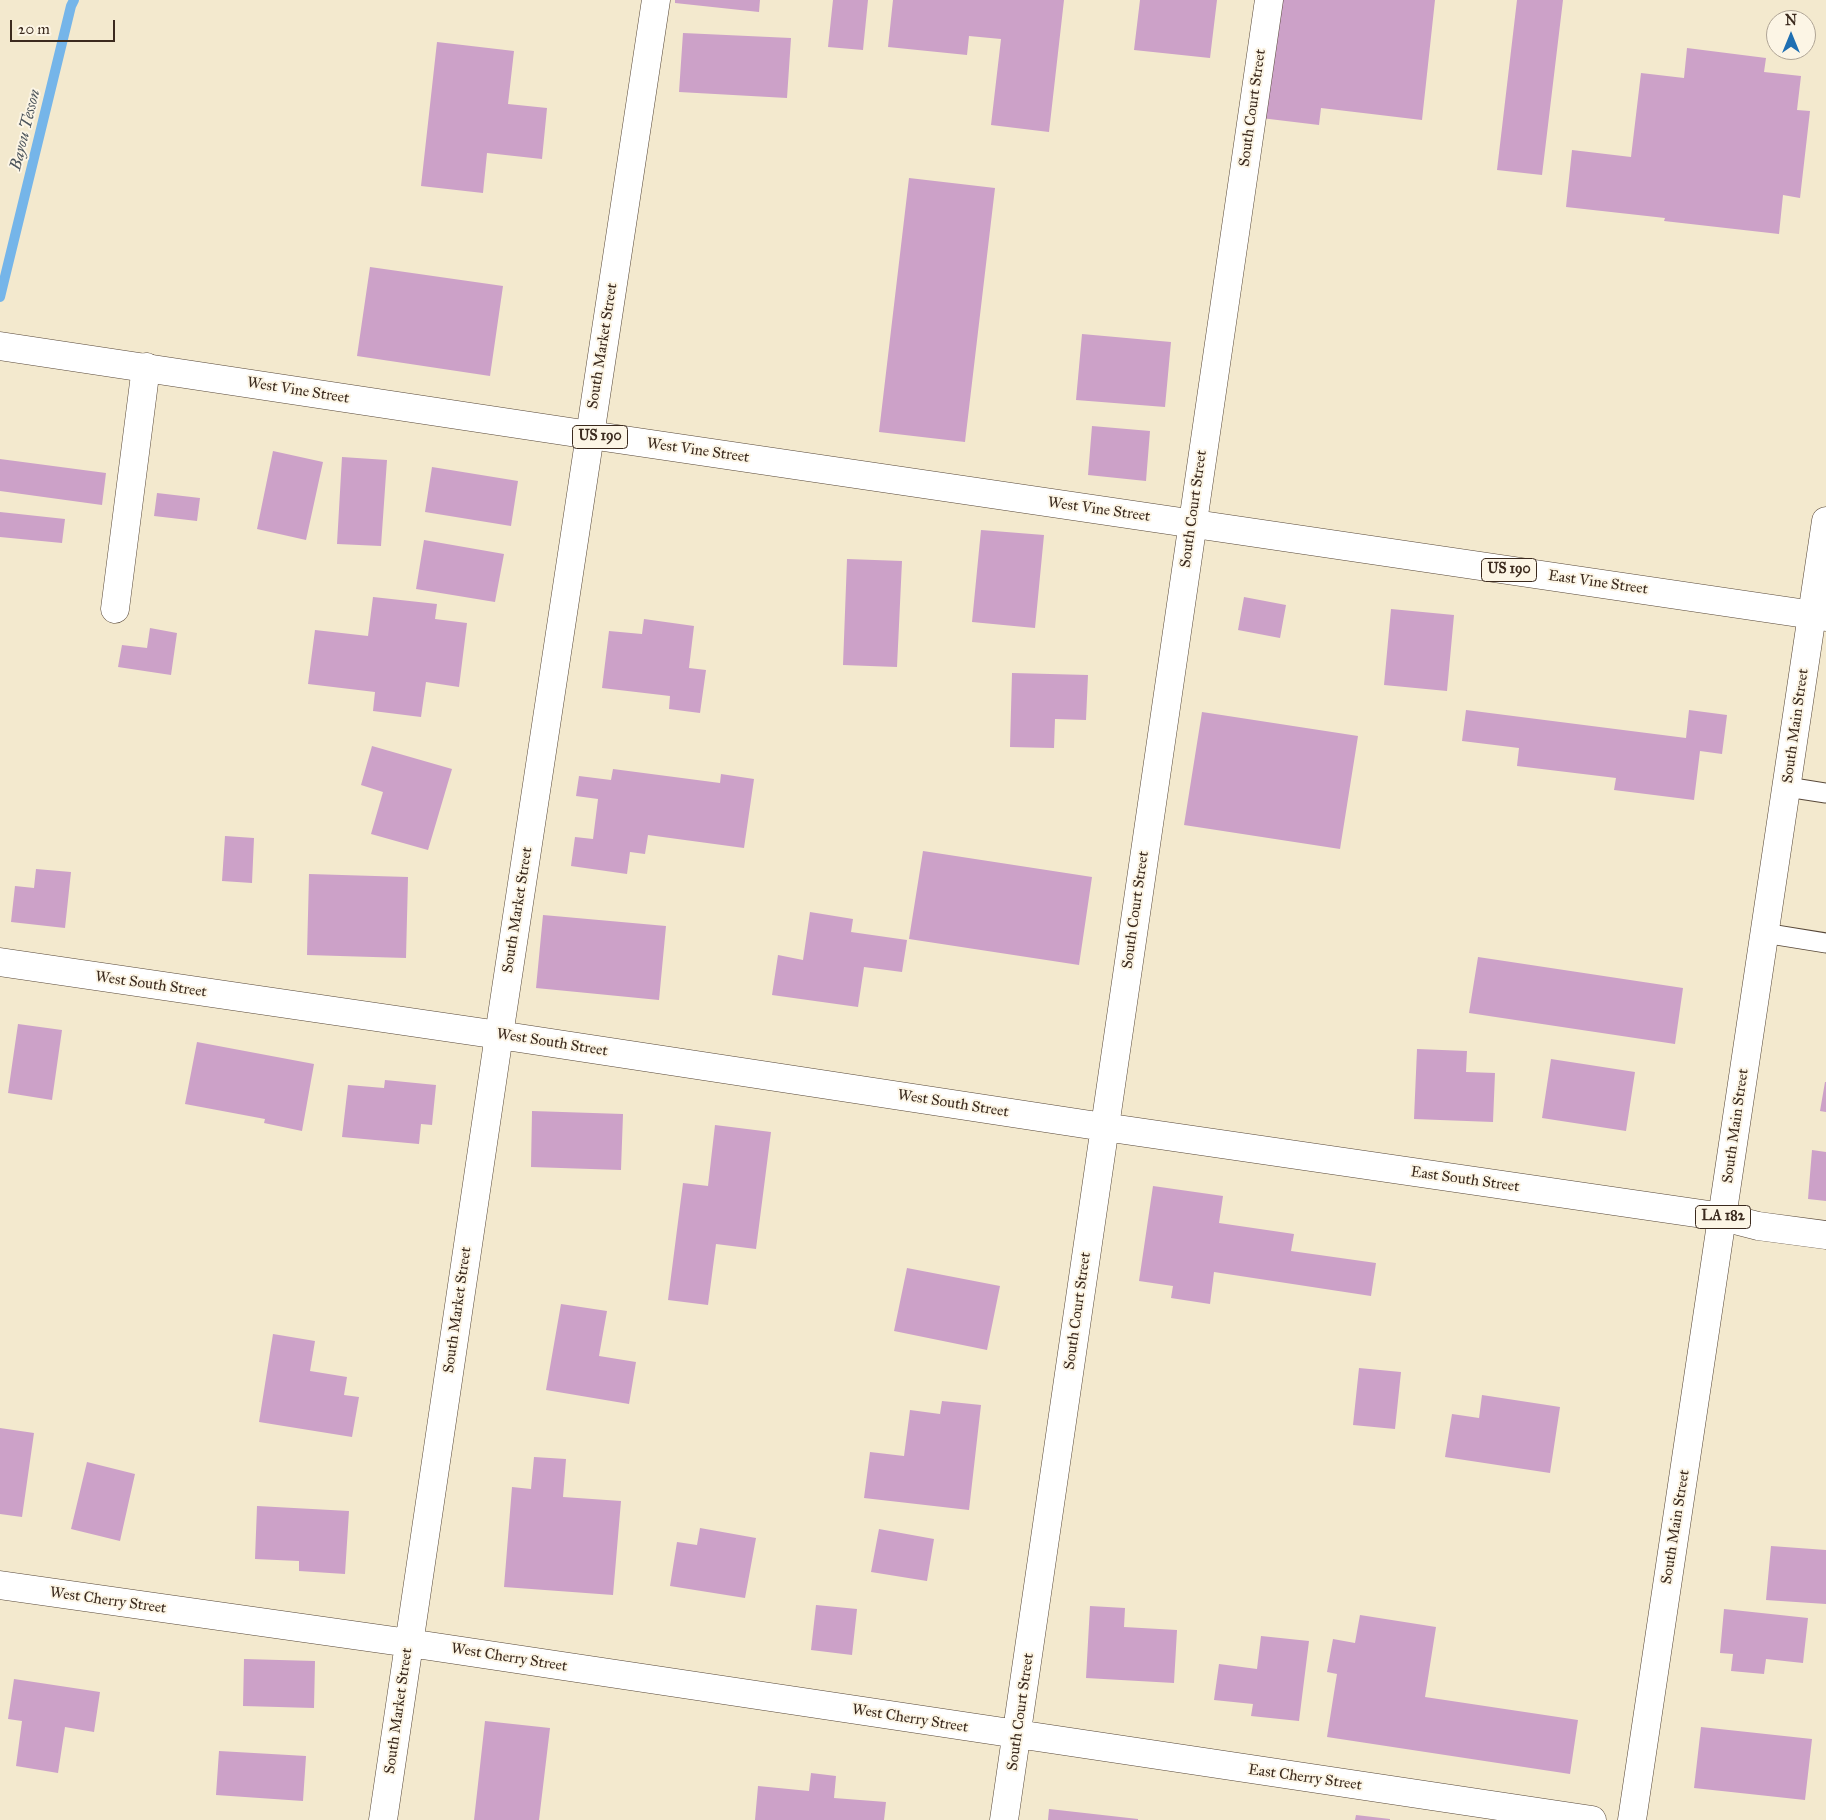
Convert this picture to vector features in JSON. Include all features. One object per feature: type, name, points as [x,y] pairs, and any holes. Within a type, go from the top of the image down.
[{"type":"main road","name":"South Market Street","points":[[383,1820],[498,1035],[656,0]]},
{"type":"main road","name":"South Court Street","points":[[1004,1820],[1018,1735],[1104,1127],[1269,0]]},
{"type":"main road","name":"West Vine Street","points":[[5,346],[1192,524]]},
{"type":"main road","points":[[115,609],[146,368]]},
{"type":"main road","name":"South Main Street","points":[[1632,1820],[1764,933],[1787,787],[1819,616],[1826,521]]},
{"type":"main road","name":"East Vine Street","points":[[1192,524],[1819,616]]},
{"type":"main road","name":"West South Street","points":[[0,962],[1104,1127]]},
{"type":"main road","name":"East South Street","points":[[1104,1127],[1722,1217],[1758,1226],[1826,1235]]},
{"type":"main road","name":"West Cherry Street","points":[[0,1585],[409,1643],[1018,1735]]},
{"type":"main road","name":"East Cherry Street","points":[[1018,1735],[1592,1820]]},
{"type":"lane","points":[[1787,787],[1826,793]]},
{"type":"lane","points":[[1764,933],[1826,943]]},
{"type":"building","points":[[675,0],[760,0],[759,12],[675,3]]},
{"type":"building","points":[[833,0],[868,0],[863,50],[828,47]]},
{"type":"building","points":[[893,0],[1064,0],[1049,132],[991,125],[1001,39],[969,36],[967,55],[888,47]]},
{"type":"building","points":[[1140,0],[1217,0],[1210,58],[1134,50]]},
{"type":"building","points":[[1274,0],[1435,0],[1422,120],[1321,108],[1319,125],[1261,118]]},
{"type":"building","points":[[1517,0],[1563,0],[1542,175],[1497,170]]},
{"type":"building","points":[[683,33],[791,38],[787,98],[679,92]]},
{"type":"building","points":[[437,42],[514,51],[508,104],[547,108],[542,159],[487,153],[483,193],[421,186]]},
{"type":"building","points":[[1687,48],[1766,58],[1764,72],[1801,76],[1797,110],[1810,111],[1800,198],[1783,195],[1779,234],[1664,221],[1665,218],[1566,207],[1572,150],[1631,157],[1641,73],[1684,78]]},
{"type":"building","points":[[909,178],[995,188],[965,442],[879,432]]},
{"type":"building","points":[[370,267],[503,286],[490,376],[357,356]]},
{"type":"building","points":[[1082,334],[1171,342],[1165,407],[1076,400]]},
{"type":"building","points":[[1092,426],[1150,431],[1146,481],[1088,475]]},
{"type":"building","points":[[273,451],[323,462],[306,540],[257,529]]},
{"type":"building","points":[[342,457],[387,460],[381,546],[337,544]]},
{"type":"building","points":[[0,459],[106,473],[102,505],[0,491]]},
{"type":"building","points":[[432,467],[518,481],[511,526],[425,512]]},
{"type":"building","points":[[157,493],[200,498],[197,521],[154,516]]},
{"type":"building","points":[[0,512],[65,519],[62,543],[0,537]]},
{"type":"building","points":[[981,530],[1044,535],[1035,628],[972,622]]},
{"type":"building","points":[[424,540],[504,554],[495,602],[416,589]]},
{"type":"building","points":[[847,559],[902,561],[897,667],[843,665]]},
{"type":"building","points":[[373,597],[437,604],[435,619],[467,623],[459,687],[426,682],[421,717],[373,711],[375,692],[308,684],[315,630],[368,636]]},
{"type":"building","points":[[1244,597],[1286,605],[1280,638],[1238,630]]},
{"type":"building","points":[[1391,609],[1454,615],[1447,691],[1384,685]]},
{"type":"building","points":[[644,619],[694,626],[689,668],[706,670],[700,713],[669,709],[670,696],[602,688],[609,631],[642,634]]},
{"type":"building","points":[[150,628],[177,633],[171,675],[118,667],[122,645],[147,648]]},
{"type":"building","points":[[1012,673],[1088,675],[1086,720],[1055,719],[1054,748],[1010,747]]},
{"type":"building","points":[[1466,710],[1686,738],[1689,710],[1727,715],[1722,754],[1700,751],[1694,800],[1614,790],[1616,778],[1517,766],[1519,748],[1462,741]]},
{"type":"building","points":[[1202,712],[1358,736],[1340,849],[1184,825]]},
{"type":"building","points":[[372,746],[452,769],[428,850],[371,834],[383,792],[361,785]]},
{"type":"building","points":[[613,769],[720,783],[721,774],[754,779],[744,848],[648,835],[645,854],[630,852],[627,874],[571,866],[575,837],[593,839],[598,799],[576,796],[579,776],[611,780]]},
{"type":"building","points":[[225,836],[254,838],[252,883],[222,881]]},
{"type":"building","points":[[923,851],[1092,877],[1079,965],[909,939]]},
{"type":"building","points":[[36,869],[71,872],[65,928],[11,922],[15,886],[34,888]]},
{"type":"building","points":[[309,874],[408,877],[406,958],[307,955]]},
{"type":"building","points":[[810,912],[853,919],[851,932],[907,940],[902,972],[864,967],[858,1007],[772,995],[778,955],[803,960]]},
{"type":"building","points":[[543,915],[666,926],[659,1000],[536,988]]},
{"type":"building","points":[[1478,957],[1683,988],[1675,1044],[1469,1013]]},
{"type":"building","points":[[18,1024],[62,1030],[52,1100],[8,1093]]},
{"type":"building","points":[[197,1042],[314,1064],[302,1131],[264,1123],[265,1119],[185,1104]]},
{"type":"building","points":[[1417,1049],[1467,1051],[1466,1072],[1495,1073],[1493,1122],[1414,1119]]},
{"type":"building","points":[[1551,1059],[1635,1072],[1626,1131],[1542,1118]]},
{"type":"building","points":[[385,1080],[436,1085],[432,1125],[421,1124],[419,1144],[342,1137],[348,1085],[384,1088]]},
{"type":"building","points":[[1826,1082],[1826,1112],[1820,1111]]},
{"type":"building","points":[[532,1111],[623,1114],[621,1170],[531,1167]]},
{"type":"building","points":[[715,1125],[771,1132],[756,1249],[716,1244],[708,1305],[668,1300],[683,1183],[708,1186]]},
{"type":"building","points":[[1812,1150],[1826,1152],[1826,1201],[1808,1199]]},
{"type":"building","points":[[1153,1186],[1223,1196],[1219,1223],[1294,1234],[1291,1251],[1376,1263],[1371,1296],[1214,1272],[1210,1304],[1171,1298],[1173,1286],[1139,1281]]},
{"type":"building","points":[[907,1268],[1000,1286],[987,1350],[894,1331]]},
{"type":"building","points":[[561,1304],[607,1311],[599,1356],[636,1362],[629,1404],[546,1390]]},
{"type":"building","points":[[273,1334],[315,1341],[310,1371],[347,1377],[344,1395],[359,1397],[352,1437],[259,1422]]},
{"type":"building","points":[[1359,1368],[1401,1372],[1395,1429],[1353,1425]]},
{"type":"building","points":[[1482,1395],[1560,1407],[1550,1473],[1445,1457],[1452,1414],[1479,1418]]},
{"type":"building","points":[[942,1401],[981,1405],[969,1510],[864,1498],[870,1452],[904,1456],[910,1410],[940,1414]]},
{"type":"building","points":[[0,1428],[34,1433],[22,1517],[0,1514]]},
{"type":"building","points":[[534,1457],[566,1459],[563,1497],[621,1501],[613,1595],[504,1587],[512,1487],[531,1489]]},
{"type":"building","points":[[87,1462],[135,1474],[120,1541],[71,1529]]},
{"type":"building","points":[[257,1506],[349,1511],[345,1574],[299,1571],[299,1561],[255,1559]]},
{"type":"building","points":[[700,1528],[756,1538],[745,1598],[670,1586],[677,1542],[697,1545]]},
{"type":"building","points":[[879,1529],[934,1539],[927,1581],[871,1572]]},
{"type":"building","points":[[1771,1546],[1826,1550],[1826,1604],[1766,1600]]},
{"type":"building","points":[[816,1605],[857,1609],[852,1655],[811,1650]]},
{"type":"building","points":[[1090,1606],[1125,1608],[1124,1627],[1177,1630],[1174,1683],[1086,1678]]},
{"type":"building","points":[[1724,1609],[1808,1618],[1803,1663],[1766,1659],[1764,1674],[1731,1671],[1733,1654],[1720,1653]]},
{"type":"building","points":[[1360,1615],[1436,1627],[1425,1697],[1578,1720],[1570,1774],[1327,1737],[1337,1674],[1327,1672],[1333,1639],[1355,1643]]},
{"type":"building","points":[[1261,1636],[1309,1641],[1299,1721],[1251,1716],[1253,1704],[1214,1700],[1219,1664],[1257,1669]]},
{"type":"building","points":[[244,1659],[315,1661],[314,1708],[243,1706]]},
{"type":"building","points":[[14,1679],[100,1692],[94,1732],[65,1727],[58,1773],[16,1766],[22,1721],[8,1719]]},
{"type":"building","points":[[485,1721],[550,1728],[539,1820],[474,1820]]},
{"type":"building","points":[[1701,1727],[1812,1739],[1805,1800],[1694,1788]]},
{"type":"building","points":[[219,1751],[306,1756],[303,1801],[216,1795]]},
{"type":"building","points":[[811,1773],[836,1776],[834,1798],[886,1802],[884,1820],[755,1820],[758,1786],[809,1791]]},
{"type":"building","points":[[1049,1809],[1138,1819],[1138,1820],[1048,1820]]},
{"type":"building","points":[[1356,1815],[1390,1819],[1390,1820],[1355,1820]]},
{"type":"waterway","name":"Bayou Tesson","points":[[0,297],[74,0]]}]
